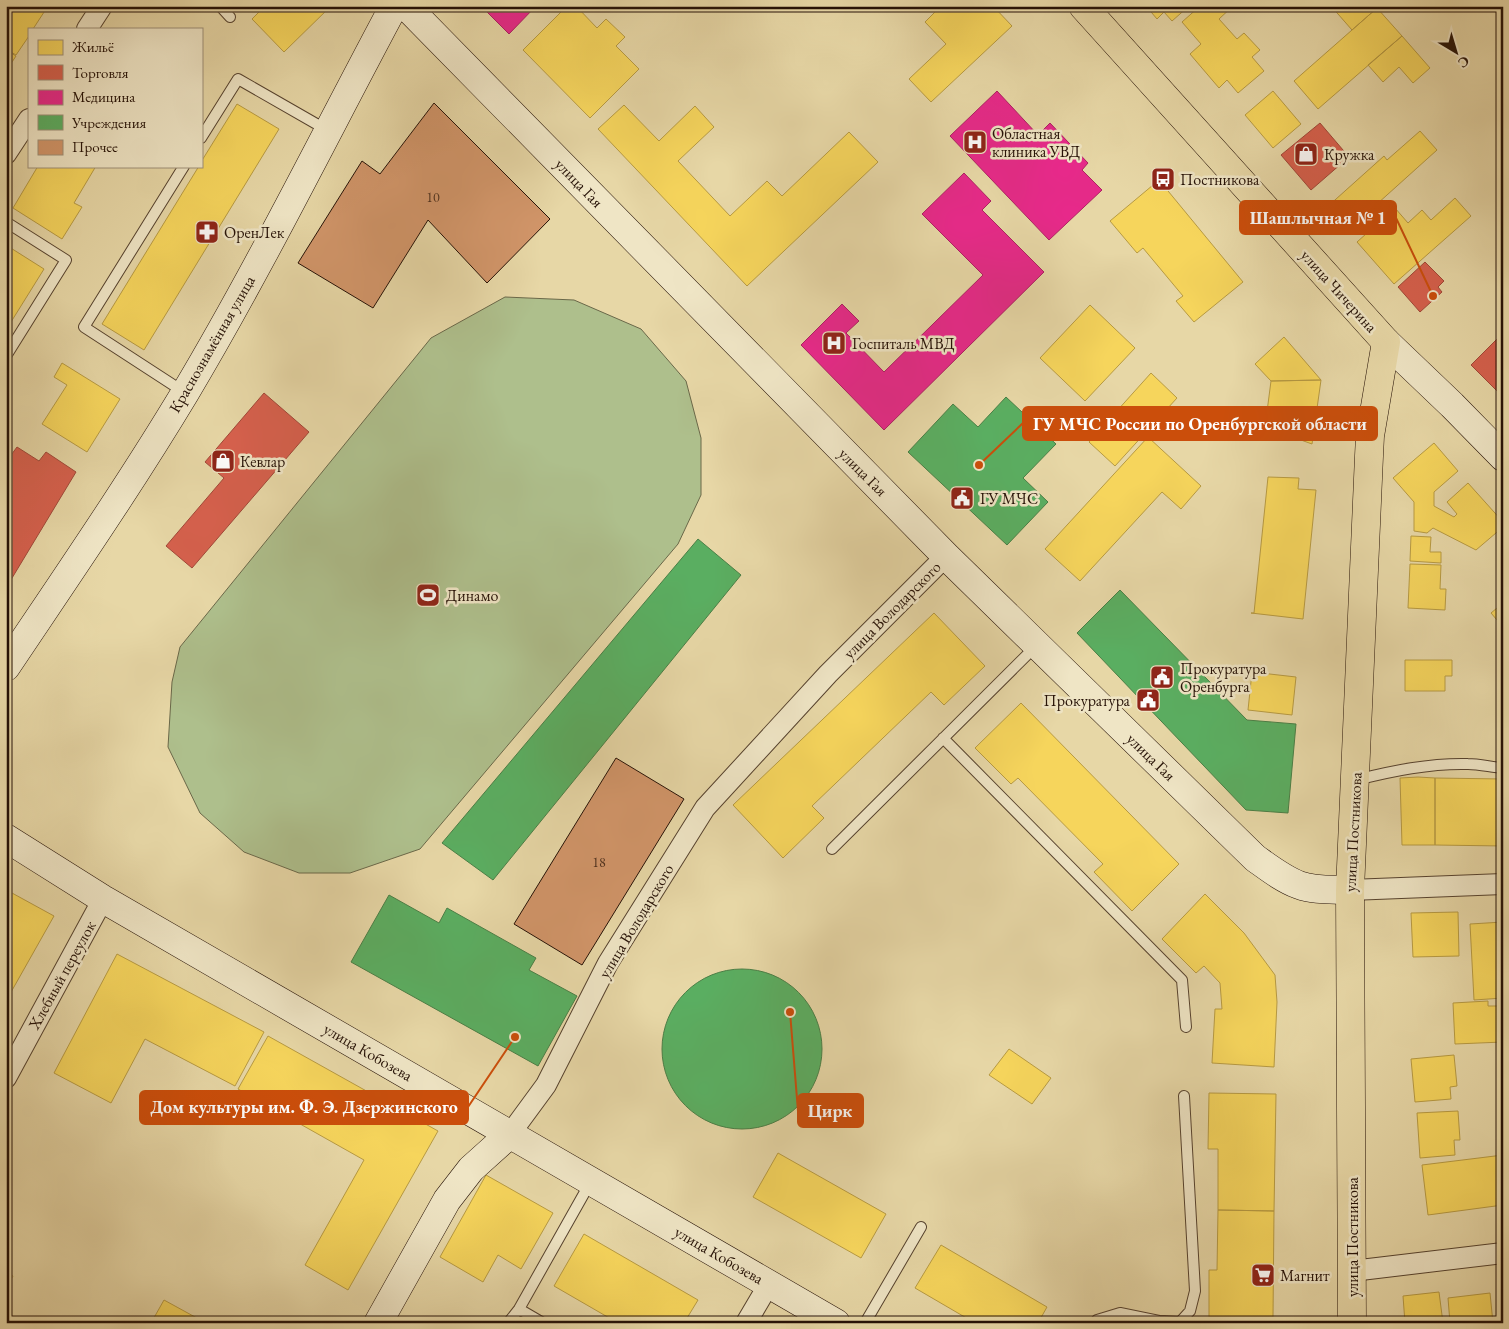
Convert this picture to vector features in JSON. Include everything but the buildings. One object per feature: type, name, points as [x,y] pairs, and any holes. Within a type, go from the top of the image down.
[{"type":"main road","name":"Краснознамённая улица","points":[[6,667],[120,497],[185,392],[260,260],[394,6]]},
{"type":"main road","name":"улица Гая","points":[[406,6],[946,556],[1255,858],[1282,877],[1300,885],[1317,889],[1350,890]]},
{"type":"main road","name":"улица Чичерина","points":[[1083,6],[1386,342],[1503,457]]},
{"type":"main road","name":"улица Постникова","points":[[1352,1323],[1350,890],[1370,443],[1386,342]]},
{"type":"main road","name":"улица Кобозева","points":[[6,838],[103,899],[592,1180],[836,1323]]},
{"type":"main road","name":"улица Володарского","points":[[378,1323],[447,1200],[470,1169],[510,1134]]},
{"type":"street","points":[[88,28],[102,6]]},
{"type":"street","points":[[6,154],[28,121]]},
{"type":"street","name":"улица Володарского","points":[[510,1134],[546,1084],[608,963],[705,808],[828,674],[946,556]]},
{"type":"street","points":[[1350,890],[1503,884]]},
{"type":"street","name":"Хлебный переулок","points":[[6,1078],[103,899]]},
{"type":"street","points":[[1352,1271],[1503,1254]]},
{"type":"street","points":[[746,1323],[769,1284]]},
{"type":"lane","points":[[220,6],[230,17]]},
{"type":"lane","points":[[202,136],[238,79],[327,130]]},
{"type":"lane","points":[[183,168],[84,327],[185,392]]},
{"type":"lane","points":[[6,222],[66,260],[6,356]]},
{"type":"lane","points":[[832,848],[1036,645]]},
{"type":"lane","points":[[943,738],[1182,980],[1186,1027]]},
{"type":"lane","points":[[1355,780],[1390,771],[1420,767],[1468,764],[1503,768]]},
{"type":"lane","points":[[1094,1323],[1097,1320],[1120,1313],[1159,1321],[1180,1322],[1190,1311],[1196,1291],[1184,1096]]},
{"type":"lane","points":[[508,1323],[519,1309],[592,1180]]},
{"type":"lane","points":[[865,1323],[921,1227]]},
{"type":"lane","points":[[519,1309],[543,1323]]},
{"type":"green space","name":"Динамо","points":[[505,297],[574,300],[641,329],[686,381],[701,438],[701,495],[678,544],[420,849],[350,873],[299,873],[244,852],[200,813],[168,747],[172,682],[180,647],[431,338]]},
{"type":"place","name":"Областная клиника УВД","points":[[975,142]]},
{"type":"place","name":"Кружка","points":[[1306,154]]},
{"type":"place","name":"Постникова","points":[[1163,179]]},
{"type":"place","name":"ОренЛек","points":[[207,232]]},
{"type":"place","name":"Шашлычная № 1","points":[[1433,296]]},
{"type":"place","name":"Госпиталь МВД","points":[[834,343]]},
{"type":"place","name":"Кевлар","points":[[223,461]]},
{"type":"place","name":"ГУ МЧС России по Оренбургской области","points":[[979,465]]},
{"type":"place","name":"ГУ МЧС","points":[[962,498]]},
{"type":"place","name":"Динамо","points":[[428,595]]},
{"type":"place","name":"Прокуратура Оренбурга","points":[[1162,677]]},
{"type":"place","name":"Прокуратура","points":[[1148,700]]},
{"type":"place","name":"Цирк","points":[[790,1012]]},
{"type":"place","name":"Дом культуры им. Ф. Э. Дзержинского","points":[[515,1037]]},
{"type":"place","name":"Магнит","points":[[1263,1275]]}]
